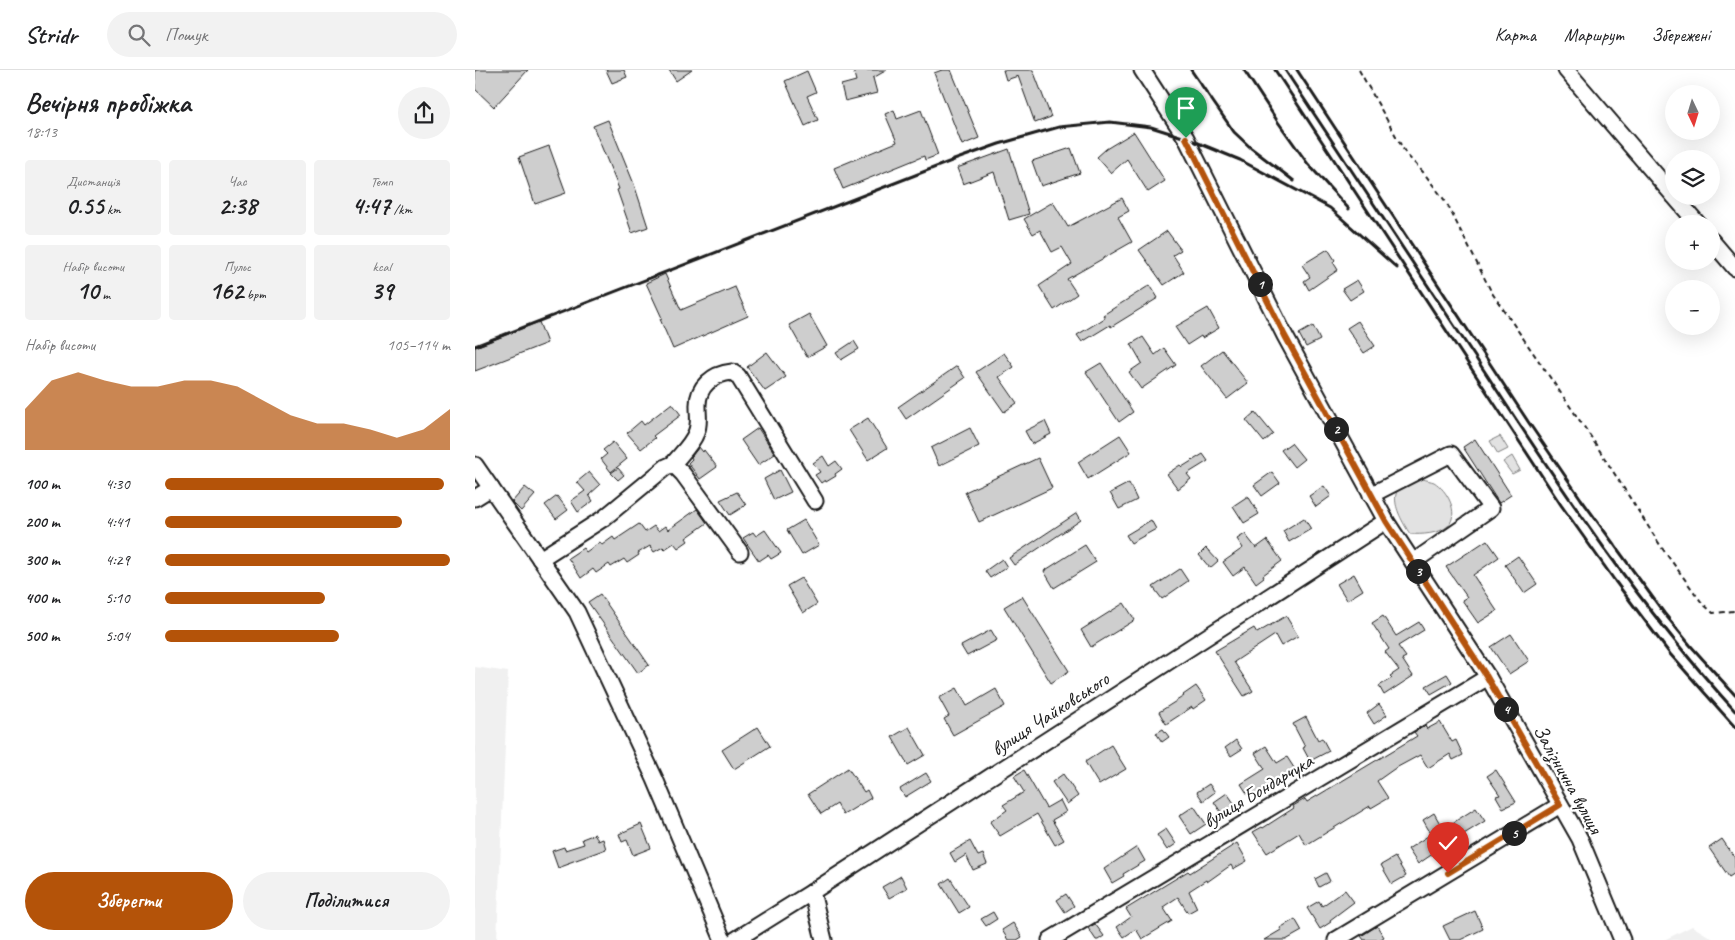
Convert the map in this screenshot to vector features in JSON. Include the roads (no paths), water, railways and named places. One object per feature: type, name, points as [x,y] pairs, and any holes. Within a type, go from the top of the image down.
[{"type":"street","name":"Залізнична вулиця","points":[[1142,70],[1186,138],[1285,336],[1371,495],[1487,677],[1580,839],[1622,940]]},
{"type":"street","points":[[1566,70],[1665,186]]},
{"type":"street","points":[[1682,205],[1690,215]]},
{"type":"street","points":[[1720,250],[1735,268]]},
{"type":"street","points":[[540,559],[604,518],[673,464],[696,435],[700,422],[699,395],[703,387],[717,376],[732,372],[738,376],[815,501]]},
{"type":"street","points":[[1371,495],[1451,454],[1491,508],[1413,562]]},
{"type":"street","points":[[673,464],[683,474],[739,552]]},
{"type":"street","points":[[475,465],[577,612],[655,780],[723,940]]},
{"type":"street","points":[[475,498],[491,488]]},
{"type":"street","name":"вулиця Чайковського","points":[[735,940],[1386,521]]},
{"type":"street","name":"вулиця Бондарчука","points":[[1050,940],[1487,677]]},
{"type":"street","points":[[1336,940],[1560,805]]},
{"type":"street","points":[[812,892],[824,940]]},
{"type":"railway","points":[[1191,70],[1234,132],[1251,148],[1294,181]]},
{"type":"railway","points":[[1244,70],[1308,164],[1349,209]]},
{"type":"railway","points":[[1275,70],[1561,505],[1670,654],[1735,727]]},
{"type":"railway","points":[[1285,70],[1603,547],[1667,631],[1735,711]]},
{"type":"railway","points":[[1297,70],[1581,499],[1664,613],[1735,695]]},
{"type":"railway","points":[[475,346],[999,144],[1059,127],[1110,122],[1151,127],[1186,138],[1240,160],[1330,208],[1397,268]]}]
